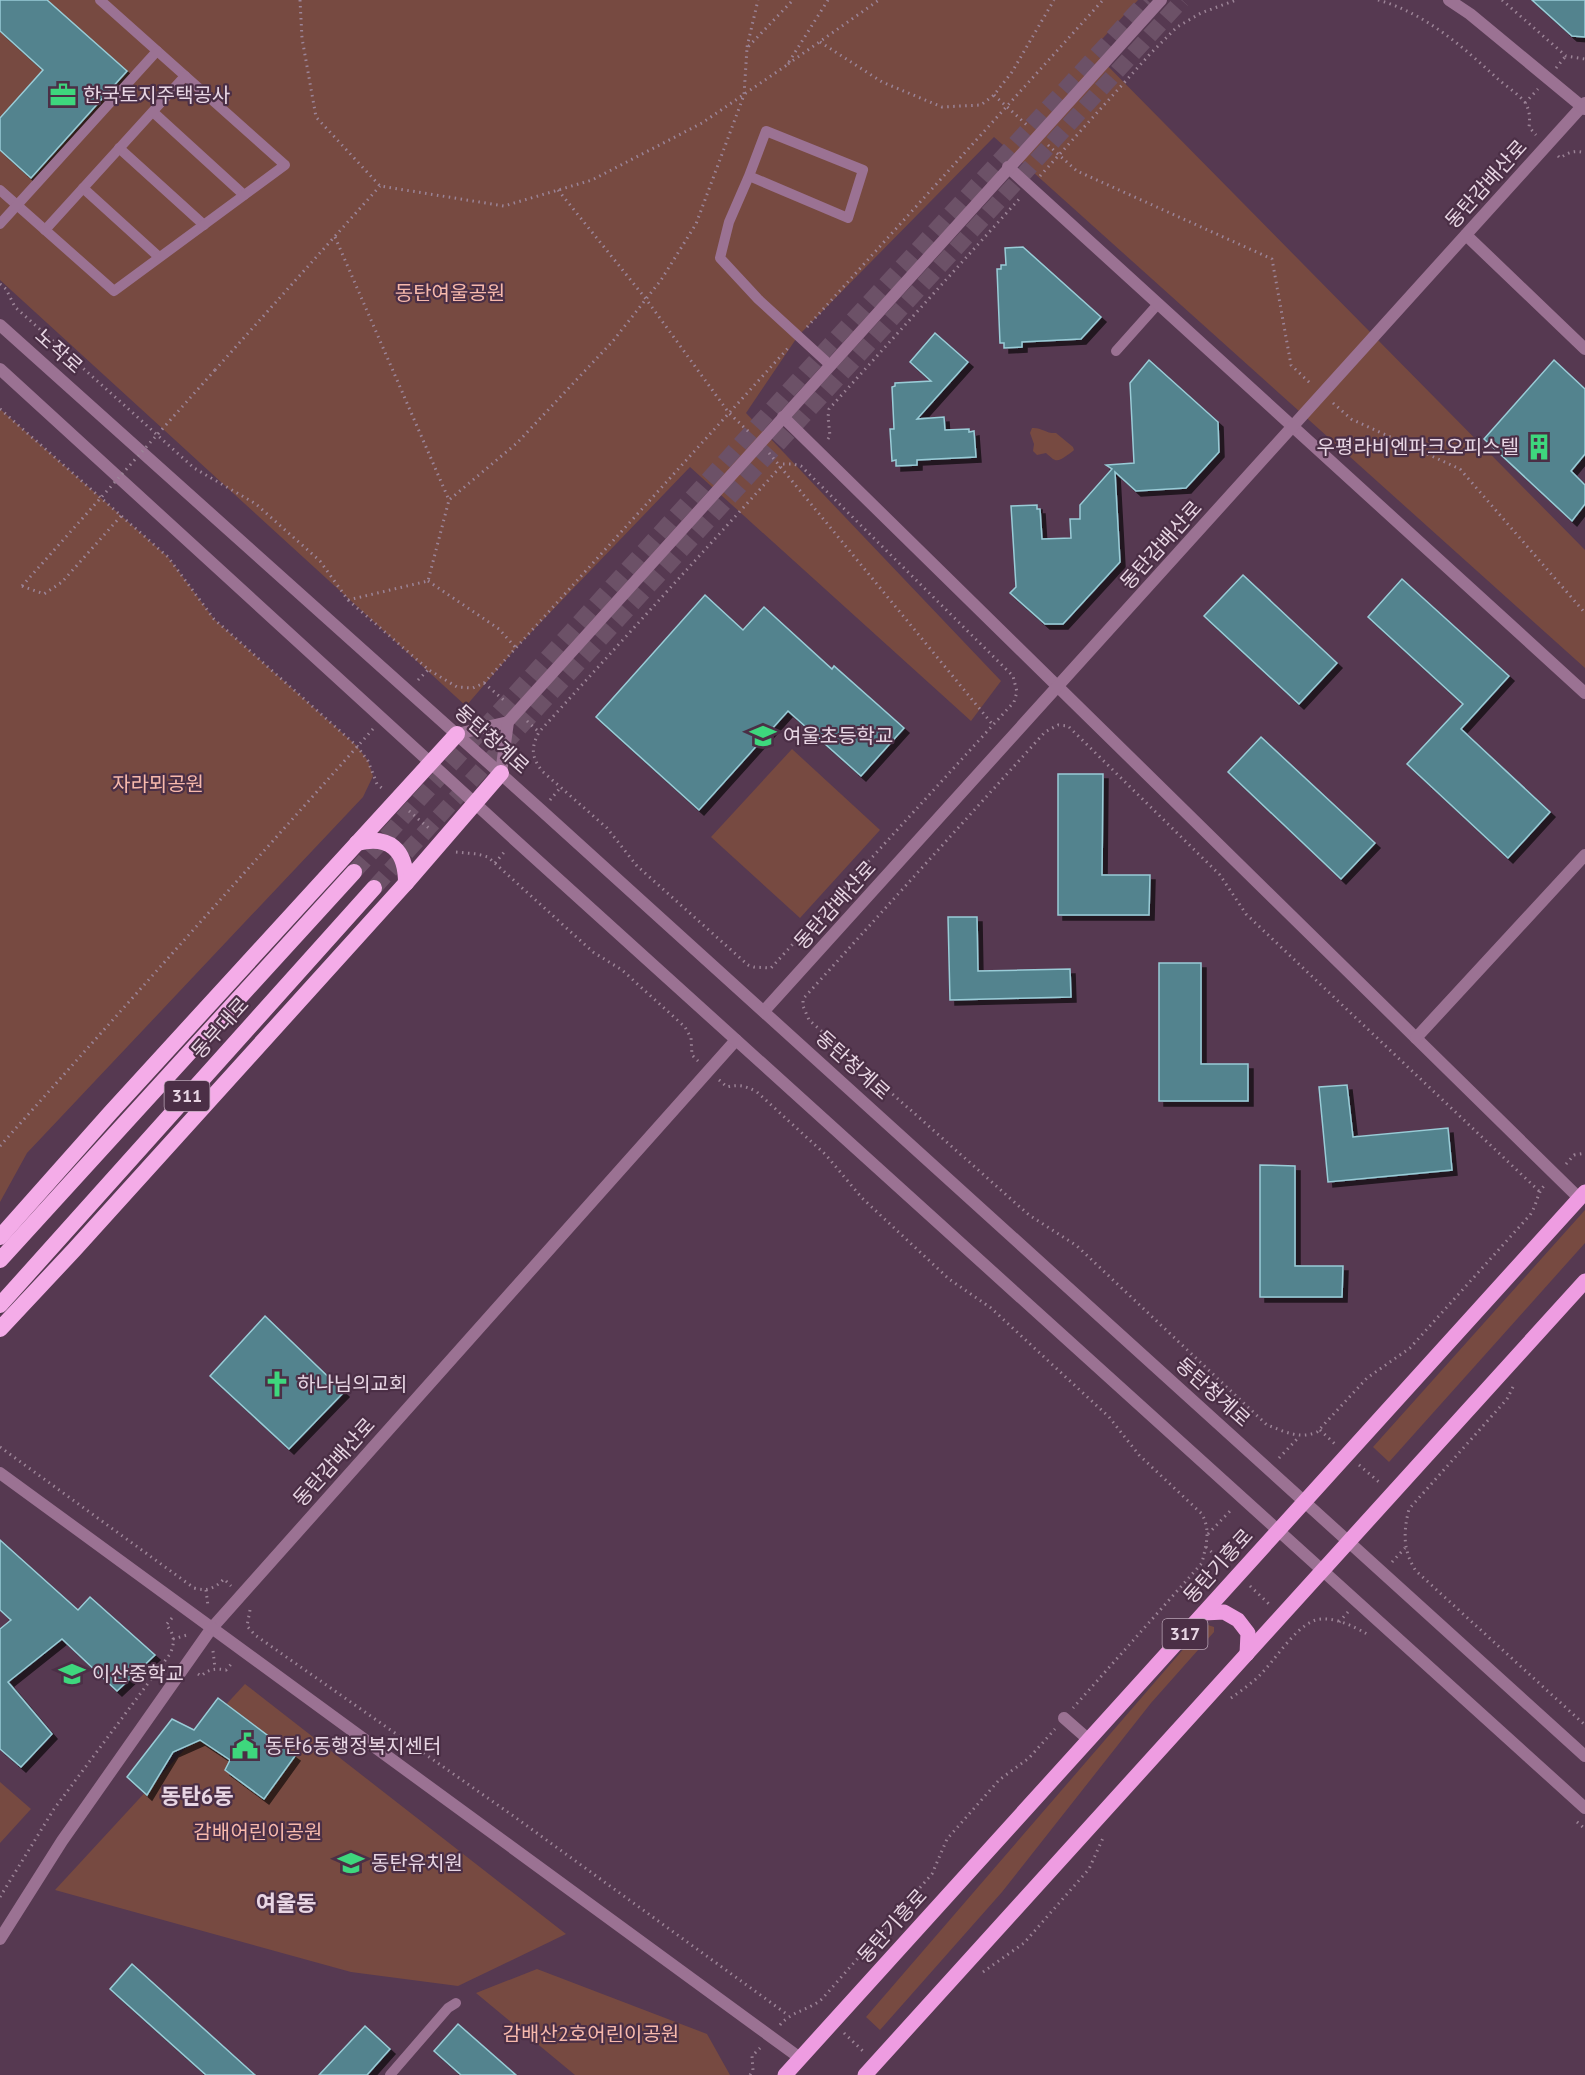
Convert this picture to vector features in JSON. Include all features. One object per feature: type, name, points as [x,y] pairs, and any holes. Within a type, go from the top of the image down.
[{"type":"highway","points":[[0,1237],[111,1112],[457,734]]},
{"type":"highway","points":[[0,1329],[406,883],[501,773]]},
{"type":"highway","points":[[357,843],[373,839],[398,851],[404,861],[406,883]]},
{"type":"highway","name":"동부대로","points":[[0,1260],[354,872]]},
{"type":"highway","name":"동부대로","points":[[0,1305],[374,888]]},
{"type":"main road","name":"동탄기흥로","points":[[785,2075],[1582,1195]]},
{"type":"main road","points":[[865,2075],[1585,1281]]},
{"type":"main road","points":[[1204,1613],[1224,1612],[1238,1620],[1248,1634],[1247,1654]]},
{"type":"street","points":[[501,773],[508,722],[1161,0]]},
{"type":"street","points":[[1449,0],[1470,14],[1584,106]]},
{"type":"street","name":"동탄감배산로","points":[[764,1011],[1584,106]]},
{"type":"street","points":[[1008,167],[1585,693]]},
{"type":"street","points":[[1466,235],[1585,349]]},
{"type":"street","name":"노작로","points":[[0,325],[92,406]]},
{"type":"street","points":[[0,369],[474,803],[1585,1808]]},
{"type":"street","name":"동탄청계로","points":[[92,406],[542,810],[1585,1756]]},
{"type":"street","points":[[783,417],[1416,1038],[1582,1195]]},
{"type":"street","points":[[457,734],[508,722]]},
{"type":"street","points":[[1416,1038],[1585,855]]},
{"type":"street","name":"동탄감배산로","points":[[0,1939],[62,1840],[211,1629],[736,1040]]},
{"type":"street","points":[[0,1473],[800,2058]]},
{"type":"street","points":[[1064,1718],[1089,1740]]},
{"type":"lane","points":[[0,190],[114,291],[285,165],[100,0]]},
{"type":"lane","points":[[0,224],[157,51]]},
{"type":"lane","points":[[45,230],[185,76]]},
{"type":"lane","points":[[153,112],[244,195]]},
{"type":"lane","points":[[749,176],[848,218],[863,170],[766,131],[729,222],[720,258],[758,299],[830,365]]},
{"type":"lane","points":[[119,148],[204,225]]},
{"type":"lane","points":[[83,188],[159,257]]},
{"type":"lane","points":[[1116,351],[1158,304]]},
{"type":"lane","points":[[390,2075],[448,2008],[456,2003]]},
{"type":"path","points":[[300,0],[302,38],[316,117],[380,186],[504,206],[592,180],[702,123],[879,0]]},
{"type":"path","points":[[428,581],[448,500],[518,443],[613,341],[661,280],[696,224],[744,95],[747,48],[758,0]]},
{"type":"path","points":[[747,48],[792,0]]},
{"type":"path","points":[[787,65],[828,0]]},
{"type":"path","points":[[820,42],[882,82],[942,107],[981,105],[994,95],[1012,72],[1054,0]]},
{"type":"path","points":[[0,284],[6,289],[15,307],[194,468],[256,504],[320,561],[348,600],[429,670],[457,687],[473,688],[484,683],[1103,0]]},
{"type":"path","points":[[830,436],[828,417],[830,409],[1150,54],[1178,27],[1201,13],[1236,0]]},
{"type":"path","points":[[1378,0],[1394,4],[1459,44],[1525,103],[1530,118],[1528,127]]},
{"type":"path","points":[[1502,0],[1566,56],[1585,59]]},
{"type":"path","points":[[994,95],[1077,171],[1272,259],[1291,366],[1351,419],[1460,470],[1585,614]]},
{"type":"path","points":[[1560,158],[1569,152],[1585,153]]},
{"type":"path","points":[[121,516],[62,582],[44,594],[22,586],[380,186]]},
{"type":"path","points":[[558,190],[646,299],[729,413],[760,442],[993,725]]},
{"type":"path","points":[[335,237],[448,500]]},
{"type":"path","points":[[0,409],[168,557],[214,619],[357,746],[368,761],[377,784],[458,854],[477,854],[495,863],[593,952],[622,970],[685,1027],[691,1038],[692,1055]]},
{"type":"path","points":[[779,465],[801,466],[1013,676],[1017,692],[1014,702],[771,968],[754,967],[743,960],[637,866],[607,828],[542,771],[533,759],[532,745],[539,732],[779,465]]},
{"type":"path","points":[[348,600],[428,581],[499,629],[516,648]]},
{"type":"path","points":[[1058,725],[1068,726],[1220,875],[1246,914],[1539,1191],[1537,1205],[1530,1215],[1410,1348],[1367,1378],[1320,1430],[1300,1436],[1267,1425],[1077,1246],[1029,1215],[809,1020],[806,1014],[803,999],[1045,732],[1058,725]]},
{"type":"path","points":[[0,1146],[357,746]]},
{"type":"path","points":[[542,810],[561,788]]},
{"type":"path","points":[[495,863],[515,840]]},
{"type":"path","points":[[252,1605],[247,1626],[255,1635],[512,1815],[788,2015],[815,2005],[822,1999],[932,1874],[947,1839],[999,1780],[1029,1758],[1202,1563],[1208,1534],[1207,1523],[1202,1514],[1139,1455],[1109,1417],[1093,1401],[991,1308],[949,1279],[914,1247],[862,1198],[825,1155],[757,1092],[747,1086],[727,1087]]},
{"type":"path","points":[[1574,1155],[1585,1153]]},
{"type":"path","points":[[1517,1381],[1507,1400],[1409,1509],[1405,1526],[1405,1548],[1416,1571],[1585,1725]]},
{"type":"path","points":[[1320,1430],[1409,1509]]},
{"type":"path","points":[[1269,1469],[1300,1436]]},
{"type":"path","points":[[0,1447],[195,1588],[200,1590],[213,1588],[224,1579]]},
{"type":"path","points":[[1208,1534],[1242,1498]]},
{"type":"path","points":[[1206,1547],[1300,1631]]},
{"type":"path","points":[[1226,1702],[1259,1676],[1300,1631],[1313,1621],[1324,1619],[1353,1627],[1367,1633],[1376,1641]]},
{"type":"path","points":[[0,1897],[54,1809],[170,1654],[173,1639],[171,1629],[166,1625]]},
{"type":"path","points":[[201,1676],[210,1670],[226,1670]]},
{"type":"path","points":[[1576,1821],[1585,1829]]},
{"type":"path","points":[[978,1975],[1024,1943],[1089,1869],[1105,1835]]},
{"type":"path","points":[[822,1999],[832,2023],[876,2063]]},
{"type":"path","points":[[750,2075],[753,2070],[752,2056]]},
{"type":"green space","name":"동탄여울공원","points":[[0,0],[1138,0],[1092,50],[1585,550],[1585,668],[994,137],[798,336],[746,413],[1001,681],[971,721],[690,467],[516,648],[466,706],[0,280]]},
{"type":"green space","name":"자라뫼공원","points":[[0,409],[168,557],[214,619],[357,746],[368,761],[373,776],[363,797],[27,1153],[0,1202]]},
{"type":"green space","points":[[1032,428],[1056,433],[1074,450],[1058,460],[1046,453],[1037,455],[1033,451],[1034,444],[1030,433]]},
{"type":"green space","points":[[792,749],[880,830],[800,918],[711,837]]},
{"type":"green space","points":[[1585,1210],[1585,1243],[1389,1462],[1373,1447]]},
{"type":"green space","points":[[1205,1624],[1214,1627],[1214,1632],[1151,1703],[1002,1892],[880,2030],[866,2017]]},
{"type":"green space","name":"감배어린이공원","points":[[245,1684],[566,1934],[458,1986],[351,1972],[55,1890]]},
{"type":"green space","points":[[0,1782],[31,1809],[0,1843]]},
{"type":"green space","name":"감배산2호어린이공원","points":[[537,1969],[707,2034],[730,2075],[575,2075],[476,1993]]},
{"type":"building","name":"한국토지주택공사","points":[[0,0],[47,0],[127,71],[31,178],[0,150],[0,118],[43,70],[0,31]]},
{"type":"building","points":[[1532,0],[1585,0],[1585,37],[1572,36]]},
{"type":"building","points":[[1023,247],[1101,317],[1081,339],[1022,342],[1022,347],[1004,348],[1004,343],[1000,343],[997,269],[1001,269],[1001,265],[1006,265],[1005,248]]},
{"type":"building","points":[[935,333],[968,362],[917,419],[944,417],[945,430],[969,429],[969,432],[974,431],[976,457],[917,460],[917,465],[896,466],[896,460],[892,461],[890,429],[894,429],[892,387],[895,383],[931,381],[910,362]]},
{"type":"building","points":[[1149,360],[1218,422],[1219,452],[1186,488],[1136,491],[1115,472],[1120,562],[1063,624],[1045,624],[1010,593],[1016,587],[1011,506],[1037,505],[1037,509],[1040,509],[1042,539],[1071,538],[1070,519],[1080,519],[1080,505],[1112,469],[1106,465],[1134,463],[1130,383]]},
{"type":"building","name":"우평라비엔파크오피스텔","points":[[1554,360],[1585,389],[1585,454],[1571,471],[1585,485],[1585,504],[1572,521],[1484,439]]},
{"type":"building","points":[[1243,575],[1337,663],[1299,704],[1204,616]]},
{"type":"building","points":[[1402,579],[1509,676],[1461,729],[1550,812],[1508,858],[1407,764],[1463,704],[1368,617]]},
{"type":"building","points":[[705,595],[743,630],[764,607],[832,669],[834,666],[904,728],[861,776],[788,711],[699,810],[596,717]]},
{"type":"building","points":[[1261,737],[1375,843],[1341,879],[1228,772]]},
{"type":"building","points":[[1058,774],[1103,774],[1102,875],[1150,875],[1149,915],[1058,915]]},
{"type":"building","points":[[948,917],[977,917],[978,971],[1070,969],[1071,997],[950,1000]]},
{"type":"building","points":[[1159,963],[1201,963],[1201,1064],[1248,1064],[1248,1101],[1159,1101]]},
{"type":"building","points":[[1347,1085],[1353,1137],[1448,1128],[1452,1170],[1328,1182],[1319,1087]]},
{"type":"building","points":[[1260,1165],[1295,1166],[1295,1266],[1343,1266],[1342,1297],[1260,1297]]},
{"type":"building","name":"하나님의교회","points":[[265,1316],[344,1392],[289,1449],[210,1376]]},
{"type":"building","points":[[0,1540],[78,1610],[90,1597],[155,1655],[117,1691],[62,1639],[8,1682],[52,1734],[21,1767],[0,1749],[0,1629],[11,1620],[0,1610]]},
{"type":"building","name":"동탄6동행정복지센터","points":[[218,1698],[295,1756],[264,1799],[225,1770],[230,1760],[200,1740],[173,1752],[147,1795],[127,1777],[172,1719],[194,1730]]},
{"type":"building","points":[[132,1964],[255,2075],[206,2075],[110,1989]]},
{"type":"building","points":[[458,2024],[516,2075],[461,2075],[434,2051]]},
{"type":"building","points":[[365,2026],[390,2049],[367,2075],[319,2075]]},
{"type":"tunnel","points":[[354,872],[827,348],[1147,0]]},
{"type":"tunnel","points":[[374,888],[1182,0]]},
{"type":"place","name":"한국토지주택공사","points":[[63,95]]},
{"type":"place","name":"우평라비엔파크오피스텔","points":[[1539,447]]},
{"type":"place","name":"여울초등학교","points":[[763,736]]},
{"type":"place","name":"하나님의교회","points":[[277,1384]]},
{"type":"place","name":"이산중학교","points":[[72,1674]]},
{"type":"place","name":"동탄6동행정복지센터","points":[[245,1746]]},
{"type":"place","name":"동탄유치원","points":[[351,1863]]},
{"type":"district","name":"동탄6동","points":[[197,1796]]},
{"type":"district","name":"여울동","points":[[286,1903]]}]
